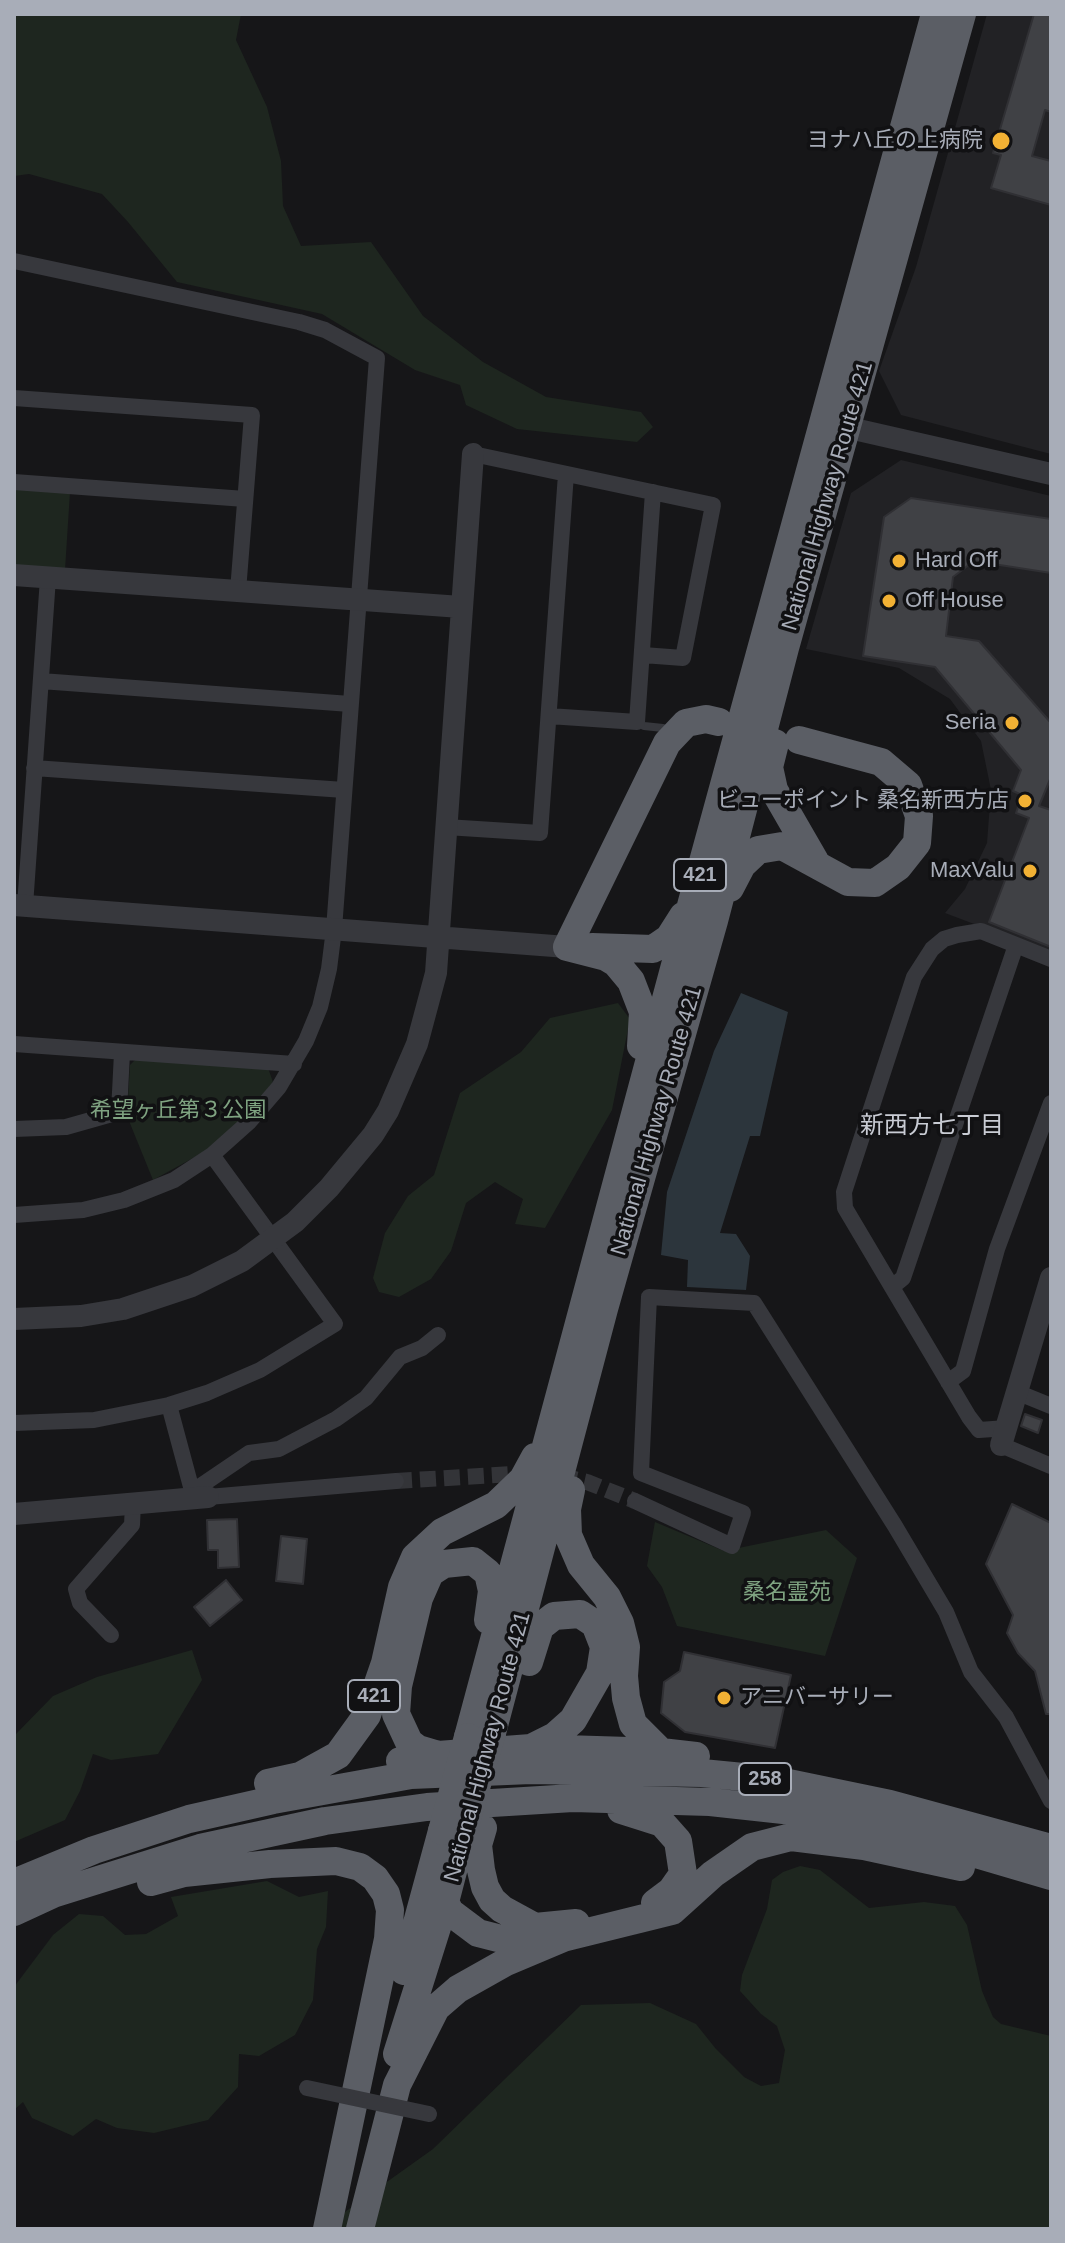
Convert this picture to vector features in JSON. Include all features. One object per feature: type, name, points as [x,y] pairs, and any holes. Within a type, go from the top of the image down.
[{"type":"highway","name":"National Highway Route 421","points":[[353,2229],[389,2080],[445,1902],[485,1731],[581,1402],[604,1309],[714,921],[785,648],[935,14]]},
{"type":"highway","name":"National Highway Route 421","points":[[343,2229],[382,2054],[431,1871],[463,1829],[484,1763],[484,1679],[692,902],[962,14]]},
{"type":"highway","points":[[785,648],[789,681],[769,767],[774,790],[819,867]]},
{"type":"highway","points":[[567,947],[667,743],[686,723],[706,719],[719,722]]},
{"type":"highway","points":[[714,921],[742,865],[758,850],[782,846],[848,882],[875,883],[898,867],[917,843],[919,816],[908,785],[881,762],[799,740]]},
{"type":"highway","points":[[567,947],[653,949],[669,938],[692,902]]},
{"type":"highway","points":[[567,947],[595,953],[616,963],[631,981],[641,1001],[644,1027],[629,1107],[623,1165]]},
{"type":"highway","points":[[581,1402],[581,1446],[567,1509],[568,1535],[581,1565],[607,1597],[620,1623],[626,1647],[626,1698],[633,1724],[661,1752]]},
{"type":"highway","name":"421","points":[[94,1850],[135,1821],[224,1792],[300,1776],[338,1755],[367,1715],[385,1663],[402,1587],[415,1557],[442,1532],[496,1505],[523,1479],[549,1432]]},
{"type":"highway","points":[[438,1755],[418,1749],[409,1742],[396,1714],[398,1686],[419,1598],[430,1573],[444,1564],[473,1561],[488,1573],[492,1591],[480,1668],[484,1679]]},
{"type":"highway","points":[[485,1731],[512,1715],[540,1627],[554,1616],[580,1614],[595,1624],[604,1647],[600,1673],[573,1720],[555,1736],[531,1748]]},
{"type":"highway","points":[[300,1776],[438,1755],[531,1748],[661,1752],[747,1760],[834,1775],[996,1817],[1051,1839]]},
{"type":"highway","name":"258","points":[[14,1883],[94,1850],[189,1819],[273,1800],[411,1775],[531,1770],[702,1773],[774,1780],[890,1804],[1051,1848]]},
{"type":"highway","name":"421","points":[[463,1829],[478,1845],[485,1887],[492,1900],[535,1927],[566,1925],[651,1906],[671,1891],[683,1874],[682,1855],[678,1841],[662,1823],[632,1812],[573,1798]]},
{"type":"highway","name":"258","points":[[14,1912],[53,1894],[200,1848],[325,1821],[427,1807],[573,1798],[710,1802],[820,1814],[922,1838],[1051,1876]]},
{"type":"highway","points":[[431,1871],[450,1912],[478,1933],[521,1944],[563,1938],[672,1911],[713,1874],[752,1847],[791,1837],[864,1846],[997,1874],[1051,1891]]},
{"type":"highway","points":[[53,1894],[107,1894],[184,1873],[270,1864],[336,1861],[360,1867],[375,1878],[386,1894],[390,1910],[388,1939],[327,2229]]},
{"type":"highway","points":[[360,2229],[397,2085],[436,2008],[458,1989],[506,1962],[563,1938]]},
{"type":"street","points":[[14,261],[299,322],[325,330],[377,358],[334,929],[320,1007],[294,1064],[279,1087],[256,1115],[212,1155],[174,1180],[124,1200],[83,1210],[14,1215]]},
{"type":"street","points":[[14,398],[252,415],[238,591]]},
{"type":"street","points":[[836,425],[1051,474]]},
{"type":"street","points":[[14,1319],[81,1316],[145,1303],[218,1274],[273,1239],[313,1204],[344,1172],[388,1111],[425,1019],[436,973],[473,454],[713,505],[683,658],[643,655]]},
{"type":"street","points":[[446,827],[540,833],[566,474]]},
{"type":"street","points":[[14,482],[245,499]]},
{"type":"street","points":[[549,716],[637,722],[653,492]]},
{"type":"street","points":[[14,575],[461,607]]},
{"type":"street","points":[[48,578],[34,768],[19,906],[567,947]]},
{"type":"street","points":[[41,681],[350,704]]},
{"type":"street","points":[[34,768],[344,790]]},
{"type":"street","points":[[1051,959],[981,931],[944,939],[932,949],[914,977],[844,1192],[845,1208],[979,1430],[1004,1436],[1051,1466]]},
{"type":"street","points":[[892,1287],[903,1278],[1016,945]]},
{"type":"street","points":[[14,1044],[294,1064]]},
{"type":"street","points":[[14,1129],[66,1127],[119,1112],[122,1053]]},
{"type":"street","points":[[948,1382],[963,1371],[997,1249],[1051,1103]]},
{"type":"street","points":[[14,1423],[94,1420],[169,1405],[207,1393],[260,1370],[335,1324],[212,1155]]},
{"type":"street","points":[[1004,1436],[1051,1278]]},
{"type":"street","points":[[635,1501],[732,1546],[743,1513],[641,1473],[649,1297],[754,1303],[946,1612],[971,1672],[1006,1717],[1051,1801]]},
{"type":"street","points":[[198,1495],[249,1453],[279,1449],[336,1419],[366,1398],[404,1354],[422,1348],[438,1335]]},
{"type":"street","points":[[1019,1393],[1051,1406]]},
{"type":"street","points":[[169,1405],[198,1495]]},
{"type":"street","points":[[14,1514],[198,1495],[396,1481]]},
{"type":"street","points":[[111,1635],[80,1603],[76,1589],[132,1525],[133,1503]]},
{"type":"street","points":[[307,2088],[429,2114]]},
{"type":"lane","points":[[637,722],[663,728]]},
{"type":"shaded area","name":"ヨナハ丘の上病院","points":[[987,14],[1051,14],[1051,454],[901,415],[879,371],[916,267]]},
{"type":"shaded area","points":[[901,460],[1051,496],[1051,953],[945,913],[965,889],[987,843],[991,790],[981,741],[950,699],[899,668],[806,649],[851,493]]},
{"type":"shaded area","points":[[741,993],[788,1012],[760,1136],[750,1136],[720,1233],[736,1234],[750,1256],[746,1290],[687,1287],[688,1260],[661,1255],[667,1192],[714,1051]]},
{"type":"green space","points":[[14,14],[241,14],[236,40],[267,107],[281,161],[283,206],[301,246],[371,242],[423,316],[483,362],[546,397],[641,412],[653,427],[637,442],[517,429],[466,405],[460,385],[415,370],[322,314],[177,282],[102,194],[29,174],[14,176]]},
{"type":"green space","points":[[14,489],[70,492],[65,570],[14,565]]},
{"type":"green space","points":[[618,1003],[630,1019],[612,1110],[545,1228],[515,1224],[523,1199],[495,1182],[466,1203],[451,1251],[431,1279],[399,1297],[379,1292],[373,1278],[385,1233],[408,1196],[434,1175],[460,1093],[521,1052],[550,1018]]},
{"type":"green space","name":"希望ヶ丘第３公園","points":[[136,1059],[268,1068],[273,1082],[242,1120],[206,1151],[153,1180],[127,1116],[130,1065]]},
{"type":"green space","name":"桑名霊苑","points":[[655,1522],[724,1551],[826,1530],[857,1558],[825,1656],[677,1626],[662,1587],[647,1566]]},
{"type":"green space","points":[[192,1650],[202,1680],[158,1754],[111,1760],[93,1754],[80,1791],[65,1820],[14,1842],[16,1734],[53,1696],[97,1677]]},
{"type":"green space","points":[[800,1866],[820,1870],[869,1908],[924,1902],[955,1906],[967,1925],[982,1991],[993,2017],[1001,2024],[1051,2036],[1051,2229],[321,2229],[433,2149],[581,2005],[650,2003],[696,2024],[744,2077],[761,2086],[779,2083],[785,2050],[777,2026],[740,1991],[742,1975],[767,1909],[772,1880]]},
{"type":"green space","points":[[267,1881],[299,1897],[328,1891],[326,1927],[317,1949],[313,2000],[295,2035],[259,2056],[239,2054],[238,2087],[208,2120],[154,2133],[117,2128],[96,2119],[73,2136],[32,2118],[23,2102],[14,2110],[14,1987],[53,1935],[79,1914],[103,1916],[125,1935],[146,1934],[178,1916],[171,1897]]},
{"type":"building","points":[[1034,14],[1051,14],[1051,112],[1045,110],[1032,156],[1051,161],[1051,205],[991,188],[1001,155],[993,153]]},
{"type":"building","points":[[911,498],[1051,519],[1051,573],[974,561],[953,577],[946,636],[979,641],[1051,723],[1051,777],[1039,806],[1051,810],[1051,947],[989,922],[1029,818],[1016,813],[1022,795],[1013,791],[1021,770],[935,667],[863,656],[884,517]]},
{"type":"building","points":[[1025,1414],[1042,1420],[1038,1433],[1021,1426]]},
{"type":"building","points":[[1012,1504],[1051,1523],[1051,1714],[1046,1714],[1035,1671],[1018,1653],[1007,1633],[1013,1615],[986,1564]]},
{"type":"building","points":[[237,1519],[239,1567],[218,1568],[218,1550],[208,1550],[207,1520]]},
{"type":"building","points":[[281,1536],[307,1539],[303,1584],[276,1581]]},
{"type":"building","points":[[226,1580],[242,1600],[210,1626],[194,1607]]},
{"type":"building","name":"アニバーサリー","points":[[684,1652],[791,1675],[775,1748],[685,1732],[661,1713],[664,1682],[680,1671]]},
{"type":"tunnel","points":[[396,1481],[530,1473]]},
{"type":"tunnel","points":[[561,1476],[587,1482],[635,1501]]},
{"type":"place","name":"ヨナハ丘の上病院","points":[[1001,141]]},
{"type":"place","name":"Hard Off","points":[[899,561]]},
{"type":"place","name":"Off House","points":[[889,601]]},
{"type":"place","name":"Seria","points":[[1012,723]]},
{"type":"place","name":"ビューポイント 桑名新西方店","points":[[1025,801]]},
{"type":"place","name":"MaxValu","points":[[1030,871]]},
{"type":"place","name":"アニバーサリー","points":[[724,1698]]},
{"type":"district","name":"新西方七丁目","points":[[932,1126]]}]
